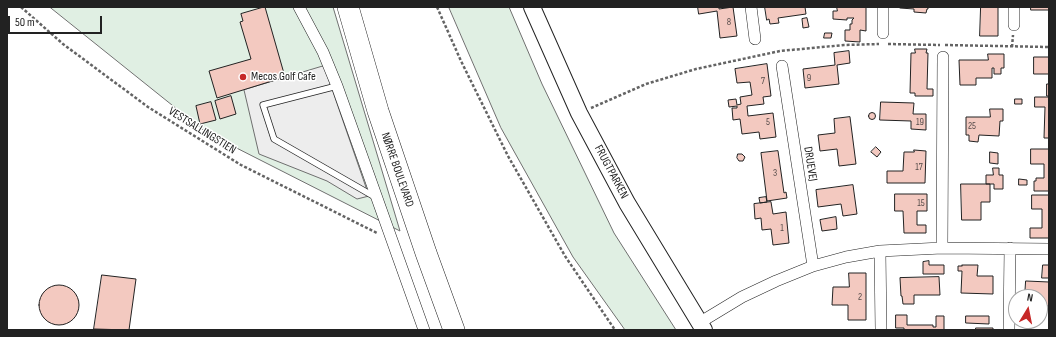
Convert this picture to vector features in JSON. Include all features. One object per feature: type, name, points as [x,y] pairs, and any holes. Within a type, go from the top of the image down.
[{"type":"highway","name":"NØRRE BOULEVARD","points":[[348,7],[378,111],[426,253],[454,330]]},
{"type":"street","points":[[299,7],[324,52],[338,86],[424,330]]},
{"type":"street","name":"FRUGTPARKEN","points":[[532,7],[579,112],[627,203],[702,327]]},
{"type":"street","points":[[751,7],[755,39]]},
{"type":"street","points":[[883,7],[883,33]]},
{"type":"street","points":[[1014,7],[1014,25]]},
{"type":"street","points":[[942,248],[943,57]]},
{"type":"street","name":"DRUEVEJ","points":[[782,66],[814,266]]},
{"type":"street","points":[[702,327],[742,297],[776,281],[814,266],[846,257],[880,251],[942,248],[1049,249]]},
{"type":"street","points":[[1009,330],[1010,248]]},
{"type":"street","points":[[880,251],[881,330]]},
{"type":"lane","points":[[338,86],[263,105],[274,139],[377,198]]},
{"type":"path","name":"VESTSALLINGSTIEN","points":[[21,7],[62,44],[154,111],[241,166],[392,241]]},
{"type":"path","points":[[437,7],[461,61],[508,156],[565,256],[615,330]]},
{"type":"path","points":[[579,112],[646,84],[696,69],[780,51],[844,45],[883,44],[1049,47]]},
{"type":"green space","points":[[50,7],[333,7],[400,231],[207,133]]},
{"type":"green space","points":[[449,7],[509,7],[542,84],[614,233],[676,330],[625,330],[573,257],[501,128]]},
{"type":"shaded area","points":[[324,66],[369,196],[357,199],[327,181],[259,154],[244,90]]},
{"type":"building","points":[[265,7],[285,77],[217,98],[209,71],[251,59],[240,22],[243,21],[241,14]]},
{"type":"building","points":[[698,7],[719,7],[719,9],[733,7],[737,36],[720,38],[717,11],[699,14]]},
{"type":"building","points":[[765,7],[805,7],[806,14],[778,18],[779,23],[770,24],[769,19],[767,20]]},
{"type":"building","points":[[837,7],[866,7],[866,31],[860,30],[860,42],[845,41],[845,30],[850,30],[850,24],[852,24],[852,20],[854,18],[847,18],[847,20],[833,19],[833,11],[837,11]]},
{"type":"building","points":[[900,7],[928,7],[928,9],[926,13],[914,12],[914,9]]},
{"type":"building","points":[[981,7],[998,7],[998,36],[980,36]]},
{"type":"building","points":[[1031,7],[1049,7],[1049,10],[1031,10]]},
{"type":"building","points":[[807,18],[809,27],[803,28],[802,19]]},
{"type":"building","points":[[825,33],[832,33],[831,38],[824,38]]},
{"type":"building","points":[[915,49],[927,49],[927,89],[933,89],[933,96],[915,96],[915,93],[910,93],[911,53],[915,53]]},
{"type":"building","points":[[849,51],[850,63],[837,65],[839,84],[805,88],[803,69],[835,65],[834,53]]},
{"type":"building","points":[[988,54],[1004,54],[1004,68],[1001,68],[1001,74],[994,74],[994,68],[992,68],[992,78],[976,78],[976,85],[960,85],[959,60],[988,60]]},
{"type":"building","points":[[1034,57],[1049,57],[1049,74],[1034,74]]},
{"type":"building","points":[[767,64],[771,96],[763,97],[764,104],[747,106],[748,116],[773,113],[776,137],[760,139],[759,132],[742,134],[740,119],[733,120],[732,108],[737,108],[737,106],[729,107],[728,100],[736,99],[737,105],[741,104],[740,97],[752,95],[750,82],[737,83],[735,69]]},
{"type":"building","points":[[1047,84],[1049,84],[1049,96],[1047,96]]},
{"type":"building","points":[[231,96],[236,114],[220,119],[215,101]]},
{"type":"building","points":[[1035,97],[1049,97],[1049,138],[1044,138],[1045,107],[1035,107]]},
{"type":"building","points":[[1015,99],[1022,99],[1022,104],[1015,104]]},
{"type":"building","points":[[211,102],[216,120],[200,124],[196,106]]},
{"type":"building","points":[[881,102],[914,103],[913,114],[926,114],[926,130],[911,129],[911,121],[880,120]]},
{"type":"building","points":[[990,109],[1003,109],[1003,121],[1000,121],[999,136],[979,135],[978,142],[969,141],[969,135],[966,135],[966,117],[990,117]]},
{"type":"building","points":[[872,112],[875,113],[875,119],[872,120],[869,119],[868,116],[869,113]]},
{"type":"building","points":[[850,117],[856,164],[839,166],[837,149],[820,151],[818,135],[835,133],[834,119]]},
{"type":"building","points":[[876,147],[881,152],[877,157],[871,152]]},
{"type":"building","points":[[1031,149],[1049,149],[1049,191],[1034,191],[1034,181],[1036,181],[1036,178],[1044,178],[1044,164],[1031,164]]},
{"type":"building","points":[[914,150],[926,151],[925,183],[887,183],[887,171],[903,171],[904,152],[914,152]]},
{"type":"building","points":[[778,151],[784,193],[786,192],[787,198],[767,201],[761,153]]},
{"type":"building","points":[[990,152],[998,153],[998,164],[990,163]]},
{"type":"building","points":[[738,154],[742,154],[745,157],[743,161],[739,161],[737,158]]},
{"type":"building","points":[[993,168],[999,168],[999,175],[1003,175],[1003,189],[994,189],[994,184],[986,184],[986,175],[993,175]]},
{"type":"building","points":[[1019,179],[1027,180],[1027,185],[1019,185]]},
{"type":"building","points":[[961,184],[990,184],[990,202],[981,202],[981,220],[962,220]]},
{"type":"building","points":[[853,185],[857,214],[843,216],[841,204],[818,207],[816,190]]},
{"type":"building","points":[[895,194],[927,194],[927,211],[917,211],[917,225],[926,225],[926,233],[904,233],[903,211],[895,211]]},
{"type":"building","points":[[1032,195],[1049,195],[1049,238],[1030,238],[1030,228],[1042,228],[1042,209],[1032,209]]},
{"type":"building","points":[[766,197],[767,202],[760,203],[759,198]]},
{"type":"building","points":[[771,202],[773,214],[786,212],[789,243],[773,245],[771,229],[762,230],[761,218],[755,219],[754,204]]},
{"type":"building","points":[[836,217],[837,229],[822,231],[820,220]]},
{"type":"building","points":[[929,261],[929,265],[944,265],[944,274],[923,274],[923,262]]},
{"type":"building","points":[[978,265],[977,276],[993,276],[993,294],[961,293],[962,271],[958,271],[958,266]]},
{"type":"building","points":[[1043,265],[1049,265],[1049,278],[1042,278]]},
{"type":"building","points":[[849,273],[866,273],[866,320],[848,320],[848,305],[832,305],[833,287],[849,287]]},
{"type":"building","points":[[102,275],[136,279],[129,330],[94,329]]},
{"type":"building","points":[[939,277],[940,295],[914,295],[914,304],[903,304],[900,278]]},
{"type":"building","points":[[1026,281],[1049,282],[1049,306],[1048,289],[1026,289]]},
{"type":"building","points":[[55,285],[63,285],[70,288],[76,294],[79,305],[76,316],[70,322],[63,325],[55,325],[48,322],[42,316],[39,309],[39,301],[42,294],[48,288]]},
{"type":"building","points":[[896,315],[907,315],[907,325],[933,325],[933,327],[936,327],[936,316],[944,316],[944,330],[904,330],[904,328],[896,328]]},
{"type":"building","points":[[966,316],[989,316],[989,324],[966,323]]},
{"type":"building","points":[[976,328],[993,328],[993,330],[976,330]]},
{"type":"place","name":"Mecos Golf Cafe","points":[[243,77]]}]
